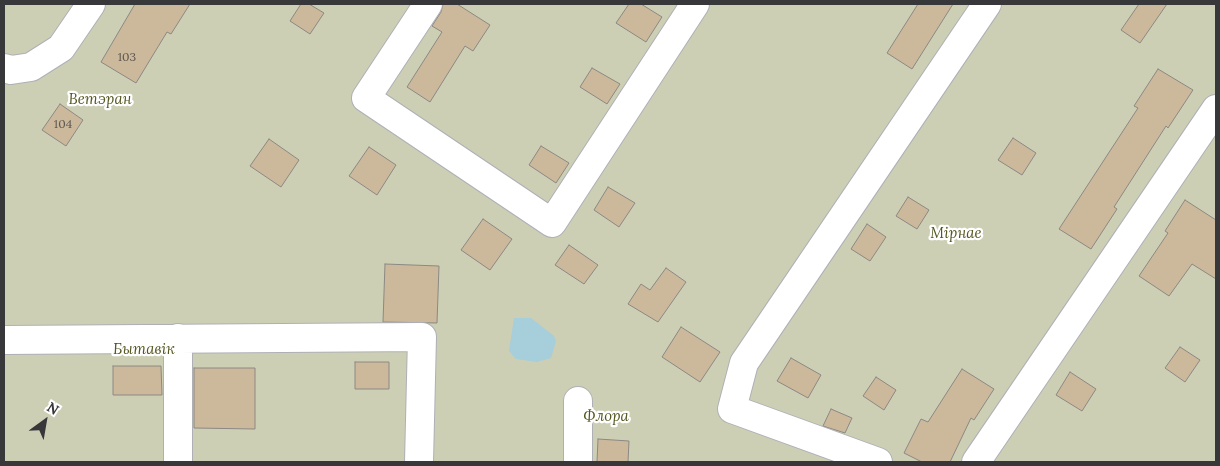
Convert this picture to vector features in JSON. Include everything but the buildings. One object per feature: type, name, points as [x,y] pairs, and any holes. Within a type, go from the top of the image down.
[{"type":"lane","points":[[4,68],[11,70],[31,67],[61,48],[92,4]]},
{"type":"lane","points":[[428,4],[366,98],[552,223],[695,4]]},
{"type":"lane","points":[[878,462],[732,409],[744,363],[987,4]]},
{"type":"lane","points":[[976,462],[1216,109]]},
{"type":"lane","points":[[178,338],[178,462]]},
{"type":"lane","points":[[4,340],[422,338],[419,462]]},
{"type":"lane","points":[[578,401],[578,462]]},
{"type":"green space","name":"Мірнае","points":[[4,4],[1216,4],[1216,462],[4,462]]},
{"type":"water","points":[[514,318],[531,318],[554,336],[556,341],[551,358],[537,362],[516,359],[509,351]]},
{"type":"park label","name":"Ветэран","points":[[100,100]]},
{"type":"park label","name":"Бытавік","points":[[144,350]]},
{"type":"park label","name":"Флора","points":[[606,417]]}]
